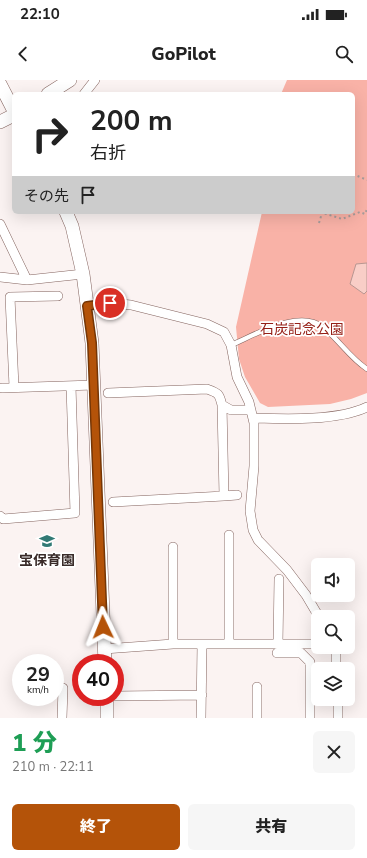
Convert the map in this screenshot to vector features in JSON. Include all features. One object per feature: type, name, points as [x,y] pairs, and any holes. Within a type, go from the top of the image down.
[{"type":"street","points":[[51,92],[70,80]]},
{"type":"street","points":[[86,92],[95,80]]},
{"type":"street","points":[[0,84],[12,107]]},
{"type":"street","points":[[0,122],[12,116]]},
{"type":"street","points":[[67,214],[72,226],[83,274],[92,343],[104,654]]},
{"type":"street","points":[[0,224],[27,280]]},
{"type":"street","points":[[0,277],[27,280],[83,274]]},
{"type":"street","points":[[14,388],[10,297],[58,296]]},
{"type":"street","points":[[87,306],[110,303],[131,305],[207,324],[224,332],[231,345],[237,377],[249,402],[252,414],[254,466],[250,511],[253,530],[258,540],[287,570],[306,595],[315,610]]},
{"type":"street","points":[[2,388],[94,385]]},
{"type":"street","points":[[0,516],[3,519],[75,513],[72,386]]},
{"type":"street","points":[[108,393],[207,389],[216,392],[220,396],[222,405],[224,496]]},
{"type":"street","points":[[222,405],[231,410],[289,419],[343,415],[358,412],[367,408]]},
{"type":"street","points":[[113,502],[237,495]]},
{"type":"street","points":[[229,535],[229,644]]},
{"type":"street","points":[[173,547],[173,644]]},
{"type":"street","points":[[278,644],[279,579]]},
{"type":"street","points":[[104,648],[173,644],[311,644]]},
{"type":"street","points":[[202,644],[202,718]]},
{"type":"street","points":[[277,654],[301,654],[310,662],[310,718]]},
{"type":"street","points":[[257,718],[258,687]]},
{"type":"street","points":[[124,696],[202,695]]},
{"type":"street","points":[[62,706],[62,718]]},
{"type":"street","points":[[107,706],[108,718]]},
{"type":"street","points":[[338,706],[338,718]]},
{"type":"lane","points":[[231,345],[289,321],[302,320],[314,322],[322,326],[367,370]]},
{"type":"path","points":[[355,175],[367,180]]},
{"type":"path","points":[[355,214],[360,212],[366,214],[367,209]]},
{"type":"path","points":[[319,223],[321,214]]},
{"type":"path","points":[[327,214],[342,219],[355,214]]},
{"type":"green space","name":"石炭記念公園","points":[[287,80],[367,80],[367,393],[330,404],[268,407],[260,403],[245,377],[239,359],[236,327],[262,214],[355,214],[355,92],[282,92]]},
{"type":"building","points":[[367,263],[367,291],[364,294],[350,284],[356,264]]},
{"type":"place","name":"宝保育園","points":[[47,541]]},
{"type":"route","points":[[103,627],[92,343],[87,306],[110,303]]}]
